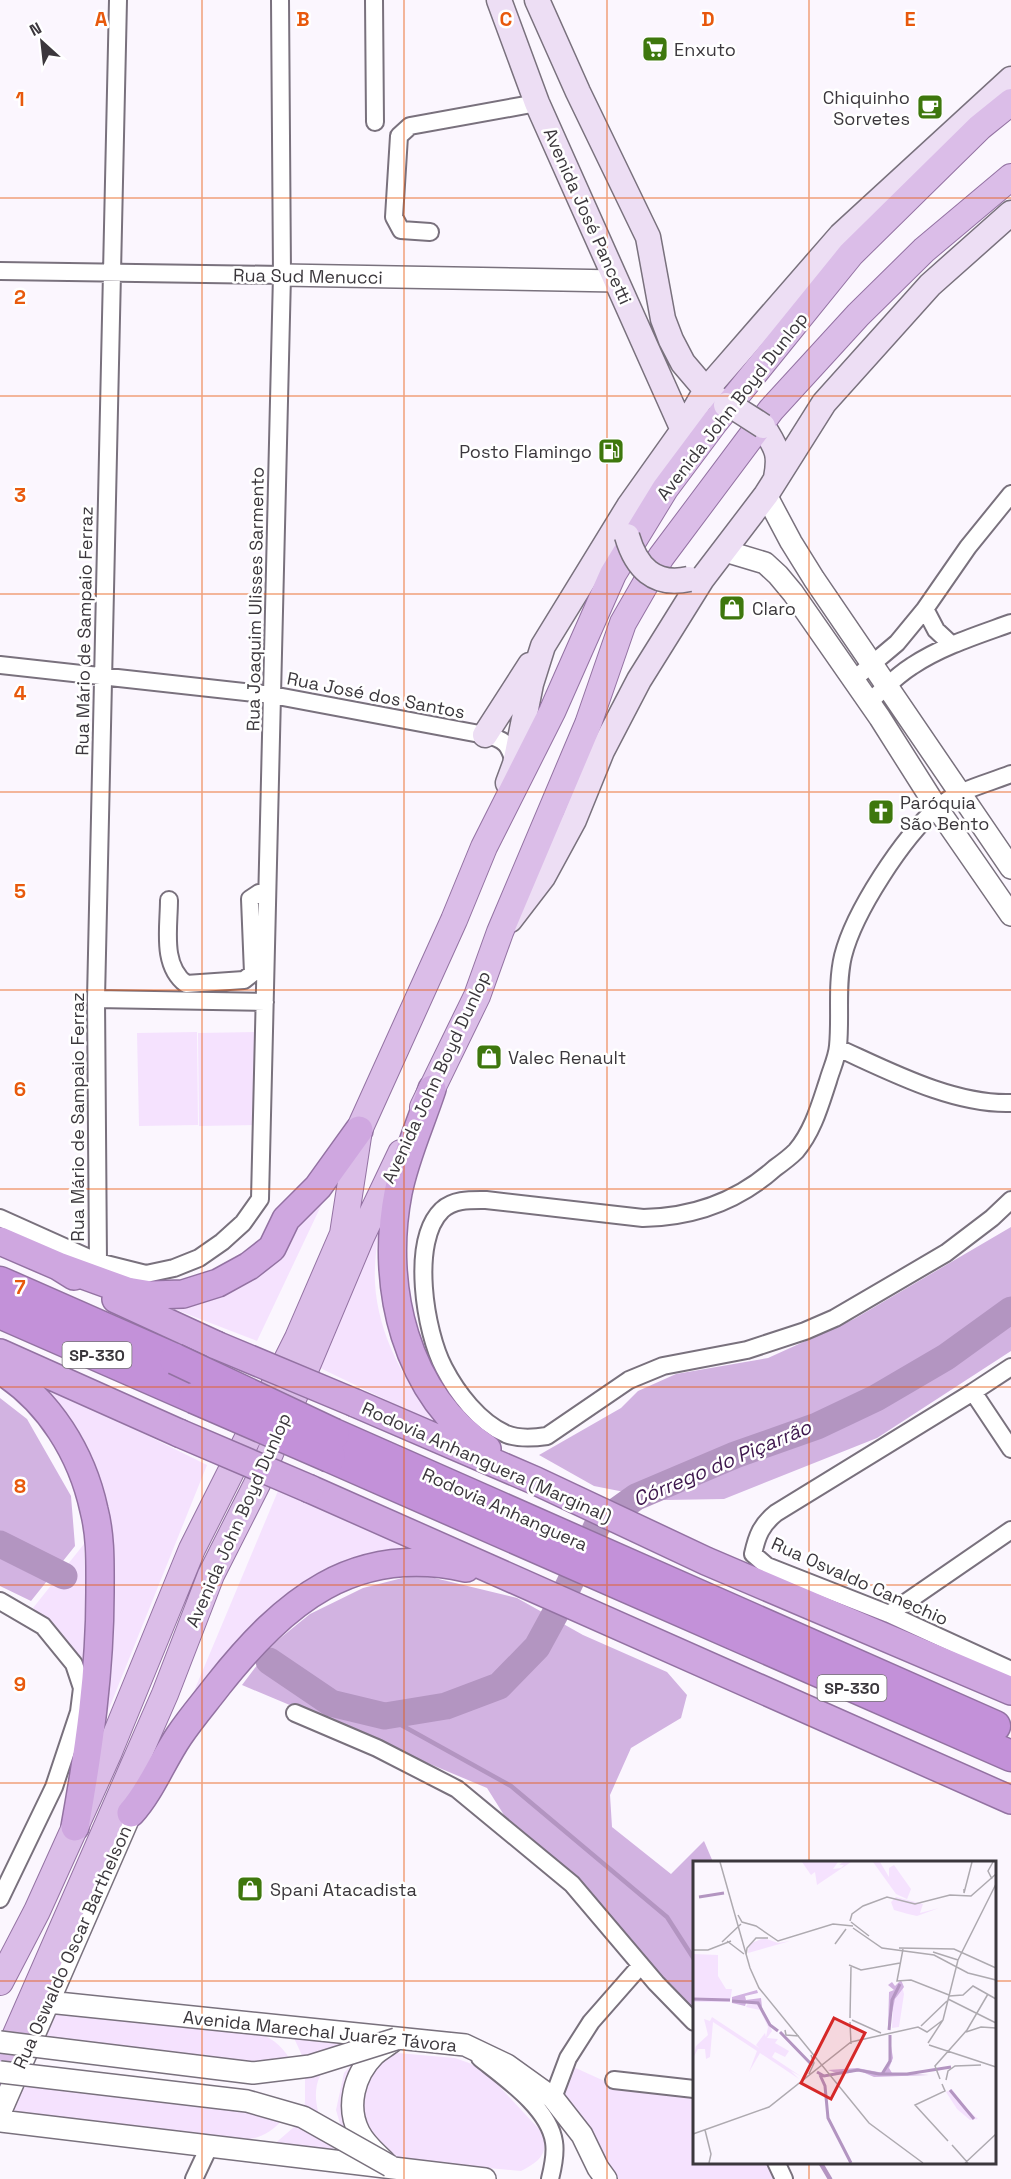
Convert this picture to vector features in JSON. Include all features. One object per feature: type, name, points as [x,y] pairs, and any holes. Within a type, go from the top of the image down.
[{"type":"highway","points":[[432,1089],[403,1174],[396,1204],[392,1253],[399,1310],[416,1365],[443,1411],[475,1440],[536,1481]]},
{"type":"highway","points":[[58,1266],[127,1291],[151,1295],[183,1294],[218,1283],[249,1266],[272,1248],[286,1219],[318,1187],[359,1130]]},
{"type":"highway","name":"Rodovia Anhanguera (Marginal)","points":[[0,1224],[58,1266],[95,1289],[216,1345],[536,1481],[706,1561],[1011,1691]]},
{"type":"highway","name":"Rodovia Anhanguera","points":[[0,1282],[175,1359],[332,1445],[700,1608],[1011,1756]]},
{"type":"highway","name":"Rodovia Anhanguera","points":[[0,1312],[194,1398],[332,1445]]},
{"type":"highway","points":[[0,1353],[550,1594],[676,1653],[1011,1800]]},
{"type":"highway","points":[[0,1370],[32,1395],[58,1427],[82,1471],[92,1498],[97,1523],[100,1555],[99,1662],[95,1705],[75,1827]]},
{"type":"highway","points":[[131,1813],[181,1733],[243,1654],[282,1615],[316,1590],[367,1568],[412,1562],[455,1565],[525,1583]]},
{"type":"highway","name":"Rodovia Anhanguera","points":[[700,1608],[1011,1733]]},
{"type":"main road","name":"Avenida José Pancetti","points":[[499,0],[537,103],[682,430]]},
{"type":"main road","name":"Avenida José Pancetti","points":[[537,0],[578,92],[648,237],[663,319],[671,340],[683,363],[706,390],[726,405],[763,426],[779,459],[771,487]]},
{"type":"main road","points":[[485,735],[543,646],[628,506],[682,430],[706,390],[841,235],[1011,79]]},
{"type":"main road","name":"Avenida John Boyd Dunlop","points":[[0,1982],[37,1911],[108,1754],[192,1550],[298,1338],[343,1234],[359,1130],[454,920],[484,847],[552,712],[613,574],[665,489],[715,422],[851,254],[980,127],[1011,102]]},
{"type":"main road","name":"Avenida John Boyd Dunlop","points":[[0,2071],[165,1694],[211,1575],[258,1482],[361,1237],[477,996],[500,932],[588,724],[623,622],[661,557],[771,410],[858,315],[924,250],[1011,177]]},
{"type":"main road","points":[[500,932],[543,877],[574,820],[602,752],[639,680],[702,579],[771,487],[831,395],[930,285],[1011,213]]},
{"type":"main road","points":[[628,506],[627,536],[632,552],[650,574],[673,582],[689,579],[725,551]]},
{"type":"main road","points":[[484,847],[515,764],[531,684],[543,646]]},
{"type":"main road","points":[[131,1813],[165,1694]]},
{"type":"main road","points":[[0,1943],[37,1911]]},
{"type":"street","name":"Rua Mário de Sampaio Ferraz","points":[[98,1262],[96,999],[118,0]]},
{"type":"street","name":"Rua Joaquim Ulisses Sarmento","points":[[98,1262],[146,1275],[174,1268],[199,1258],[222,1242],[243,1223],[260,1199],[282,275],[279,0]]},
{"type":"street","points":[[374,0],[375,122]]},
{"type":"street","points":[[430,232],[401,230],[394,217],[399,136],[403,131],[410,126],[537,103]]},
{"type":"street","name":"Rua Sud Menucci","points":[[0,271],[617,281]]},
{"type":"street","points":[[771,487],[790,542],[1011,868]]},
{"type":"street","points":[[854,680],[897,643],[925,609],[968,547],[1011,494]]},
{"type":"street","points":[[725,551],[765,563],[778,575],[854,680],[937,808],[1011,915]]},
{"type":"street","points":[[925,609],[936,630],[952,645]]},
{"type":"street","points":[[869,702],[912,665],[952,645],[1011,623]]},
{"type":"street","name":"Rua José dos Santos","points":[[0,665],[272,695],[485,735],[496,738],[509,746],[515,764]]},
{"type":"street","points":[[1011,774],[960,793],[937,808],[895,855],[878,883],[853,930],[843,956],[838,990],[838,1048],[812,1127],[795,1152],[744,1193],[705,1210],[668,1217],[643,1218],[486,1200],[465,1200],[456,1203],[443,1209],[433,1224],[427,1242],[423,1265],[425,1304],[443,1367],[485,1422],[508,1435],[533,1438],[547,1436],[629,1380],[663,1366],[747,1350],[805,1331],[835,1317],[946,1253],[992,1218],[1011,1200]]},
{"type":"street","points":[[169,900],[170,960],[174,973],[186,984],[244,980],[254,973],[250,899],[259,893],[267,892]]},
{"type":"street","points":[[96,999],[265,1002]]},
{"type":"street","points":[[838,1048],[928,1088],[964,1097],[1011,1103]]},
{"type":"street","points":[[0,1224],[98,1262]]},
{"type":"street","points":[[1011,1367],[973,1392],[1011,1449]]},
{"type":"street","name":"Rua Osvaldo Canechio","points":[[973,1392],[790,1504],[765,1522],[757,1537],[753,1554],[767,1566],[889,1614],[1011,1670]]},
{"type":"street","points":[[889,1614],[1011,1530]]},
{"type":"street","points":[[0,1601],[43,1626],[74,1664],[82,1688],[80,1712],[54,1787],[0,1899]]},
{"type":"street","points":[[295,1713],[377,1748],[457,1789],[572,1884],[656,1983],[693,2021]]},
{"type":"street","name":"Rua Oswaldo Oscar Barthelson","points":[[0,2113],[131,1813]]},
{"type":"street","points":[[553,2098],[568,2058],[591,2022],[641,1965]]},
{"type":"street","name":"Avenida Marechal Juarez Távora","points":[[48,2002],[465,2045],[507,2065],[553,2098],[582,2135],[606,2179]]},
{"type":"street","points":[[387,2173],[359,2132],[353,2112],[353,2091],[361,2071],[375,2054],[396,2039]]},
{"type":"street","points":[[0,2042],[253,2073],[310,2066],[396,2039]]},
{"type":"street","points":[[465,2045],[528,2098],[550,2128],[554,2142],[554,2162],[550,2179]]},
{"type":"street","points":[[0,2071],[247,2101],[303,2117],[387,2173]]},
{"type":"street","points":[[614,2080],[693,2089]]},
{"type":"street","points":[[0,2121],[209,2147],[387,2173],[485,2179]]},
{"type":"street","points":[[194,2179],[209,2147]]},
{"type":"street","points":[[776,2164],[784,2179]]},
{"type":"shaded area","points":[[197,1032],[198,1125],[139,1126],[137,1033]]},
{"type":"shaded area","points":[[258,1032],[259,1125],[199,1126],[198,1033]]},
{"type":"shaded area","points":[[328,1191],[257,1341],[161,1304],[190,1299]]},
{"type":"shaded area","points":[[380,1223],[375,1283],[382,1322],[405,1376],[438,1425],[318,1367]]},
{"type":"shaded area","points":[[1011,1227],[1011,1351],[877,1438],[724,1499],[665,1500],[594,1486],[539,1455],[621,1408],[638,1391],[676,1374],[768,1358],[854,1319]]},
{"type":"shaded area","points":[[37,1381],[207,1465],[100,1731],[103,1529]]},
{"type":"shaded area","points":[[0,1398],[27,1419],[71,1496],[75,1546],[31,1601],[0,1586]]},
{"type":"shaded area","points":[[278,1491],[420,1552],[260,1619],[192,1696]]},
{"type":"shaded area","points":[[84,1544],[89,1676],[55,1626],[33,1608]]},
{"type":"shaded area","points":[[418,1574],[517,1598],[583,1635],[667,1672],[687,1695],[681,1718],[631,1748],[610,1795],[612,1827],[671,1874],[704,1841],[713,1861],[693,1861],[693,2009],[504,1815],[487,1788],[242,1685],[273,1644],[310,1614],[363,1588]]},
{"type":"shaded area","points":[[56,2014],[258,2033],[279,2045],[293,2065],[252,2069],[43,2043]]},
{"type":"shaded area","points":[[294,2038],[350,2045],[326,2067],[317,2086],[319,2116],[336,2153],[272,2146],[301,2121],[305,2102],[305,2062]]},
{"type":"shaded area","points":[[386,2052],[455,2058],[482,2070],[539,2129],[544,2144],[542,2155],[534,2164],[521,2171],[388,2159],[341,2127],[336,2110],[344,2073],[356,2060]]},
{"type":"shaded area","points":[[569,2065],[611,2084],[693,2093],[693,2164],[774,2164],[781,2179],[613,2179],[561,2102]]},
{"type":"shaded area","points":[[29,2077],[247,2103],[283,2119],[263,2135],[239,2141],[9,2111]]},
{"type":"waterway","name":"Córrego do Piçarrão","points":[[269,1661],[331,1703],[385,1716],[446,1706],[499,1686],[537,1647],[598,1524],[636,1497],[735,1455],[817,1426],[876,1398],[946,1357],[1011,1310]]},
{"type":"waterway","name":"Córrego do Piçarrão","points":[[0,1544],[64,1576]]},
{"type":"waterway","points":[[385,1716],[511,1786],[667,1917],[693,1957]]},
{"type":"waterway","points":[[821,2164],[830,2179]]},
{"type":"place","name":"Enxuto","points":[[655,49]]},
{"type":"place","name":"Chiquinho Sorvetes","points":[[930,107]]},
{"type":"place","name":"Posto Flamingo","points":[[611,451]]},
{"type":"place","name":"Claro","points":[[732,608]]},
{"type":"place","name":"Paróquia São Bento","points":[[881,812]]},
{"type":"place","name":"Valec Renault","points":[[489,1057]]},
{"type":"place","name":"Spani Atacadista","points":[[250,1889]]}]
